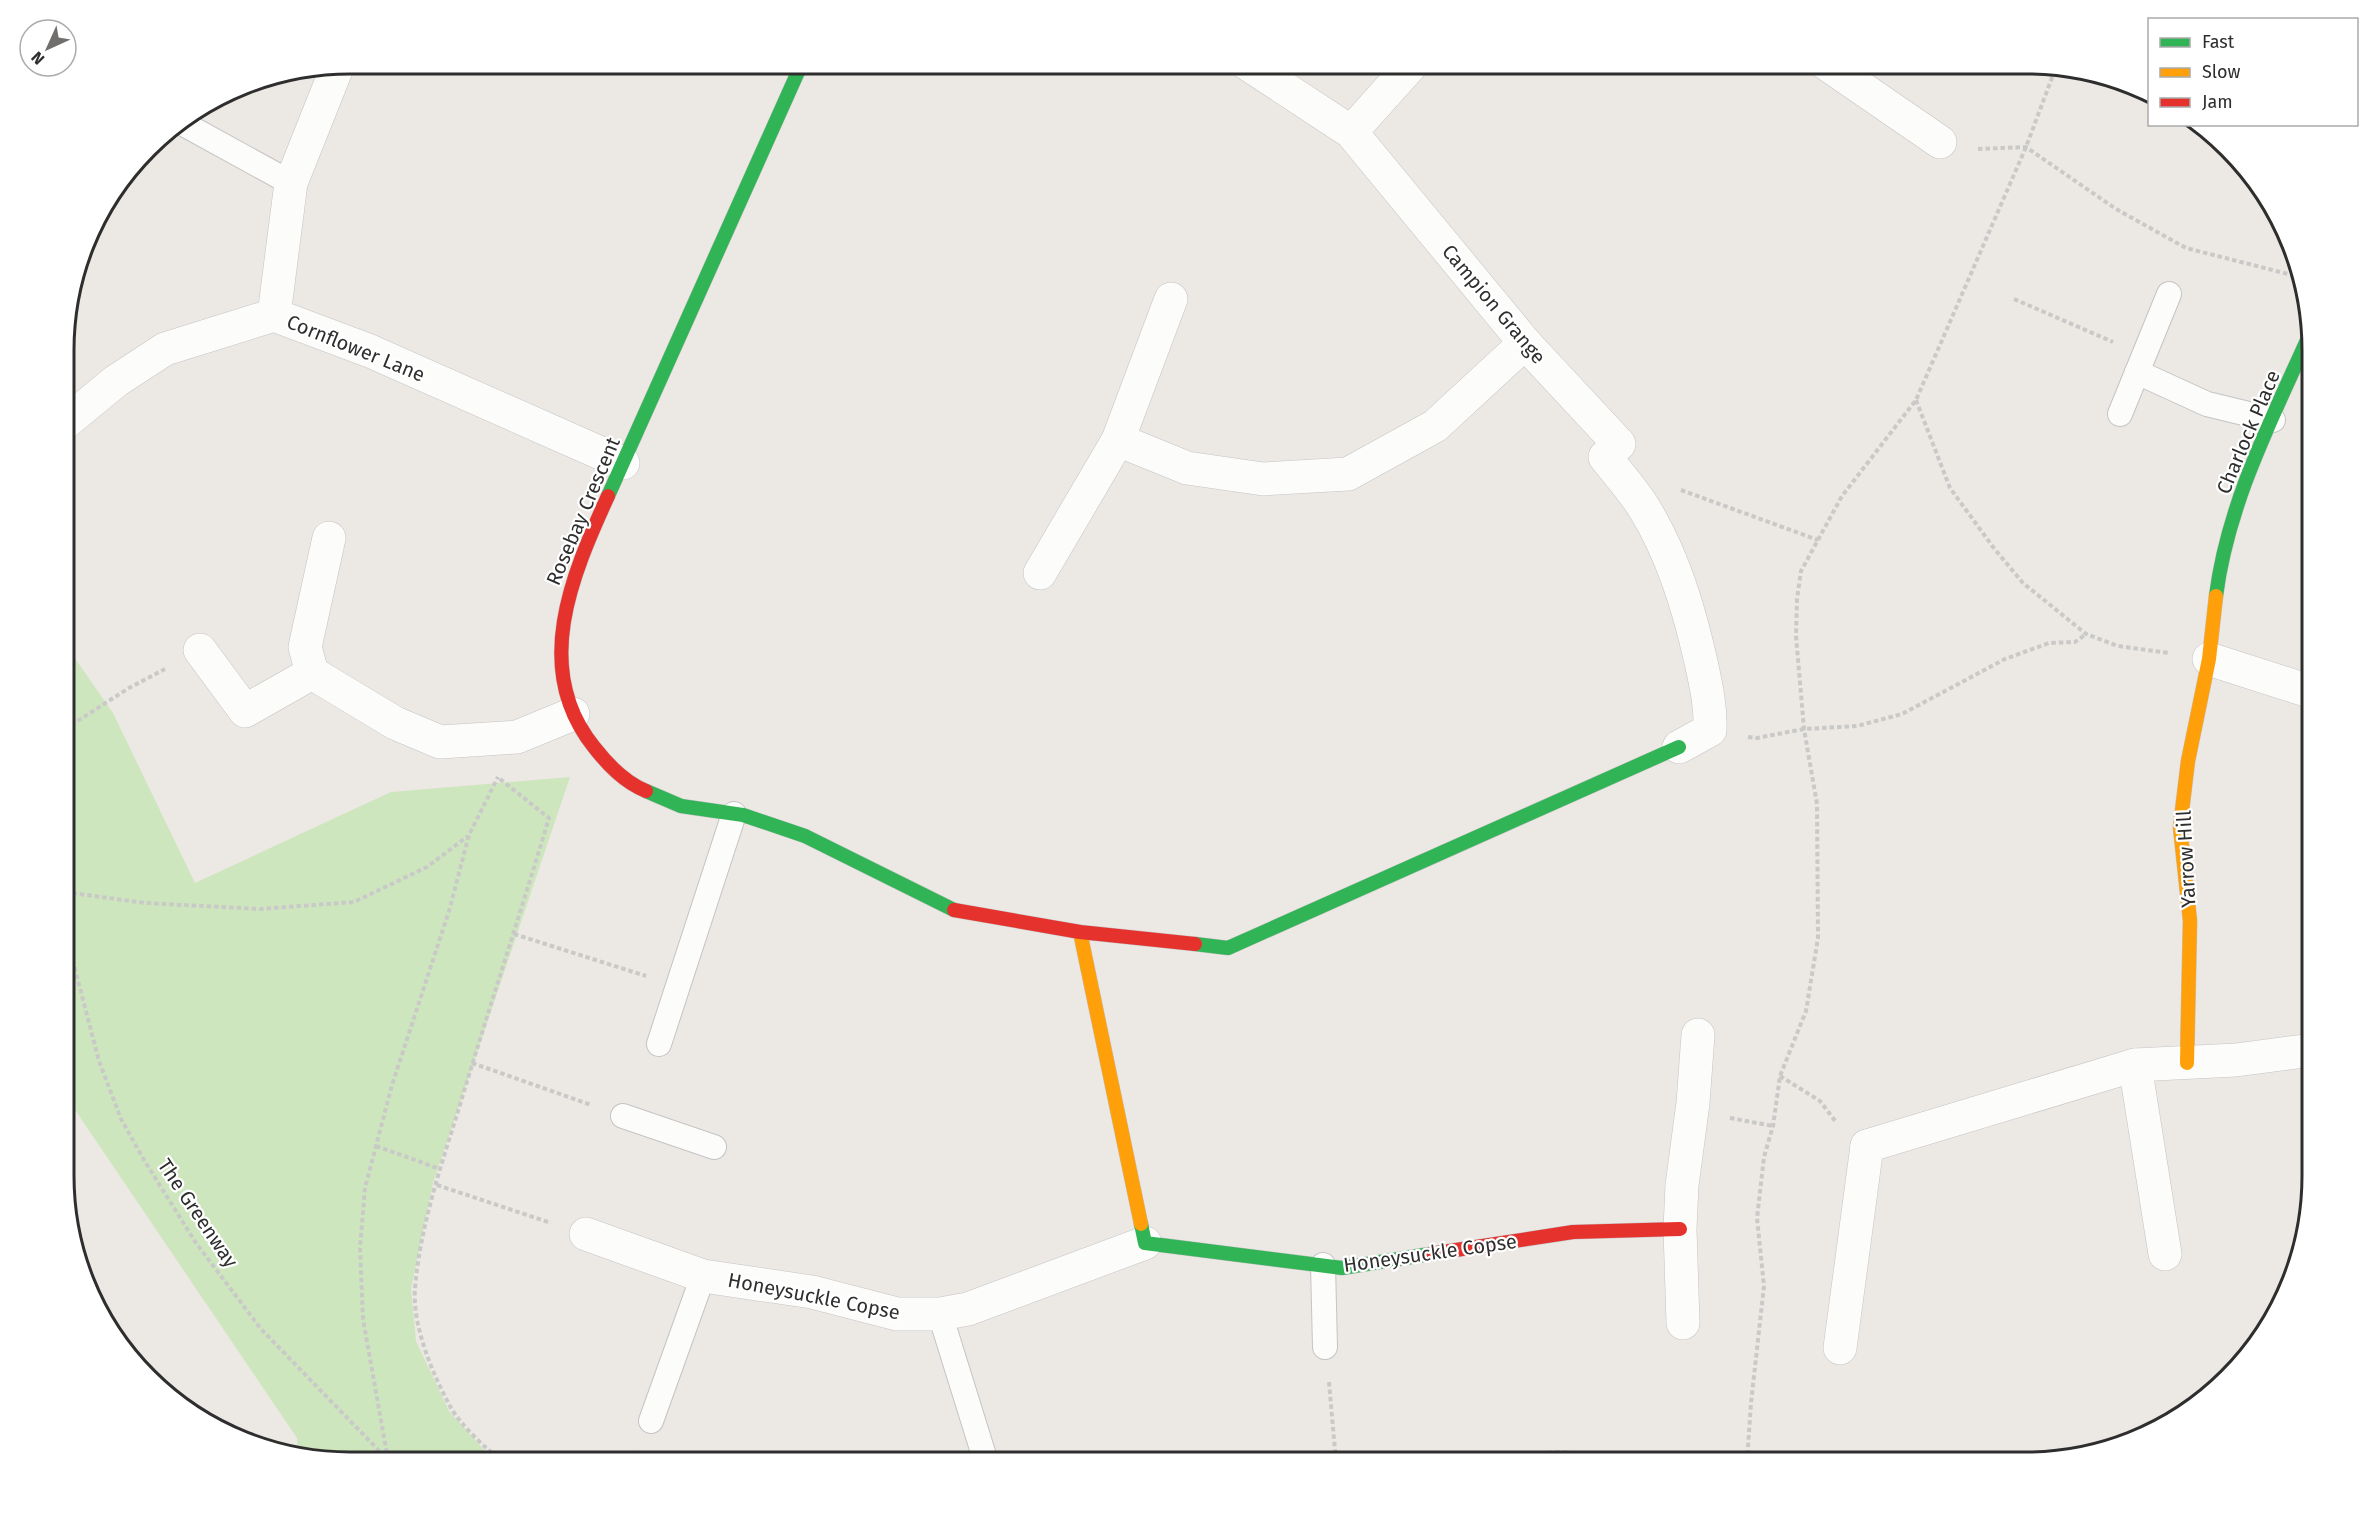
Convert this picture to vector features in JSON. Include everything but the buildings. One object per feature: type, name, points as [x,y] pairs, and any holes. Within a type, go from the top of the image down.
[{"type":"street","points":[[274,315],[291,183],[334,74]]},
{"type":"street","name":"Rosebay Crescent","points":[[797,74],[590,536],[567,599],[562,630],[561,674],[573,714],[587,739],[603,759],[632,785],[681,806],[734,814],[805,836],[950,909],[1080,933],[1228,948],[1692,740]]},
{"type":"street","name":"Campion Grange","points":[[1263,74],[1351,132],[1525,343],[1619,444],[1605,457],[1644,508],[1678,578],[1707,688],[1711,714],[1710,730],[1692,740]]},
{"type":"street","points":[[1351,132],[1403,74]]},
{"type":"street","points":[[1841,74],[1940,142]]},
{"type":"street","points":[[1040,573],[1118,440],[1172,299]]},
{"type":"street","name":"Cornflower Lane","points":[[74,416],[116,381],[165,349],[274,315],[370,351],[623,463]]},
{"type":"street","points":[[1118,440],[1187,468],[1263,479],[1348,474],[1435,426],[1525,343]]},
{"type":"street","name":"Charlock Place","points":[[2209,659],[2220,565],[2243,484],[2302,352]]},
{"type":"street","points":[[329,538],[305,647],[312,673],[395,723],[440,742],[517,737],[573,714]]},
{"type":"street","points":[[200,650],[244,711],[312,673]]},
{"type":"street","points":[[2209,659],[2302,689]]},
{"type":"street","name":"Yarrow Hill","points":[[2187,1063],[2190,921],[2180,827],[2188,761],[2209,659]]},
{"type":"street","points":[[1080,933],[1145,1243]]},
{"type":"street","points":[[1683,1323],[1680,1228],[1682,1185],[1693,1103],[1698,1035]]},
{"type":"street","points":[[1840,1348],[1860,1143],[2135,1065],[2236,1060],[2302,1051]]},
{"type":"street","points":[[2135,1065],[2165,1254]]},
{"type":"street","name":"Honeysuckle Copse","points":[[586,1234],[703,1276],[813,1292],[897,1314],[940,1314],[968,1309],[1145,1243],[1342,1268],[1573,1232],[1680,1228]]},
{"type":"lane","points":[[187,126],[291,183]]},
{"type":"lane","points":[[2120,414],[2169,294]]},
{"type":"lane","points":[[2141,364],[2207,404],[2273,420]]},
{"type":"lane","points":[[659,1044],[734,814]]},
{"type":"lane","points":[[623,1116],[714,1147]]},
{"type":"lane","points":[[1323,1265],[1325,1347]]},
{"type":"lane","points":[[651,1421],[703,1276]]},
{"type":"lane","points":[[940,1314],[983,1452]]},
{"type":"path","points":[[1748,1452],[1764,1287],[1756,1218],[1764,1157],[1773,1126],[1780,1076],[1806,1011],[1818,938],[1817,804],[1804,729],[1796,636],[1797,598],[1801,571],[1842,496],[1916,400],[2026,147],[2053,75]]},
{"type":"path","points":[[1940,142],[1962,148],[2026,147],[2116,209],[2186,248],[2292,275]]},
{"type":"path","points":[[2014,299],[2141,364]]},
{"type":"path","points":[[1916,400],[1950,488],[2023,583],[2086,634],[2118,646],[2209,659]]},
{"type":"path","points":[[1673,488],[1818,540]]},
{"type":"path","points":[[1692,740],[1756,738],[1804,729],[1857,726],[1902,714],[2005,659],[2049,643],[2075,642],[2086,634]]},
{"type":"path","points":[[74,723],[129,688],[200,650]]},
{"type":"path","points":[[387,1452],[363,1319],[360,1248],[365,1188],[392,1085],[449,911],[469,835],[498,778],[499,737]]},
{"type":"path","points":[[492,1452],[452,1410],[419,1331],[415,1290],[422,1246],[440,1169],[549,818],[498,778]]},
{"type":"path","points":[[74,892],[145,903],[260,909],[354,902],[427,867],[469,835]]},
{"type":"path","points":[[514,934],[678,986]]},
{"type":"path","name":"The Greenway","points":[[74,965],[99,1061],[121,1119],[196,1243],[261,1329],[380,1452]]},
{"type":"path","points":[[472,1063],[623,1116]]},
{"type":"path","points":[[1780,1076],[1820,1101],[1828,1113]]},
{"type":"path","points":[[376,1146],[440,1169]]},
{"type":"path","points":[[437,1185],[586,1234]]},
{"type":"path","points":[[1325,1347],[1335,1452]]},
{"type":"green space","points":[[74,657],[113,713],[195,883],[391,792],[570,777],[433,1183],[411,1289],[416,1341],[449,1411],[486,1452],[331,1451],[298,1446],[297,1438],[74,1108]]},
{"type":"traffic: fast","points":[[608,496],[797,74]]},
{"type":"traffic: fast","points":[[2216,596],[2222,561],[2242,492],[2268,426],[2302,351]]},
{"type":"traffic: fast","points":[[1195,944],[1228,948],[1679,747]]},
{"type":"traffic: fast","points":[[646,791],[681,806],[743,815],[805,836],[954,910]]},
{"type":"traffic: fast","points":[[1141,1224],[1145,1243],[1342,1268],[1430,1254]]},
{"type":"traffic: slow","points":[[2187,1063],[2190,921],[2180,827],[2188,761],[2209,659],[2216,596]]},
{"type":"traffic: slow","points":[[1080,932],[1141,1224]]},
{"type":"traffic: jam","points":[[608,496],[594,526],[571,590],[564,622],[561,654],[565,686],[575,717],[594,747],[617,772],[646,791]]},
{"type":"traffic: jam","points":[[954,910],[1080,932],[1195,944]]},
{"type":"traffic: jam","points":[[1430,1254],[1573,1232],[1680,1229]]}]
